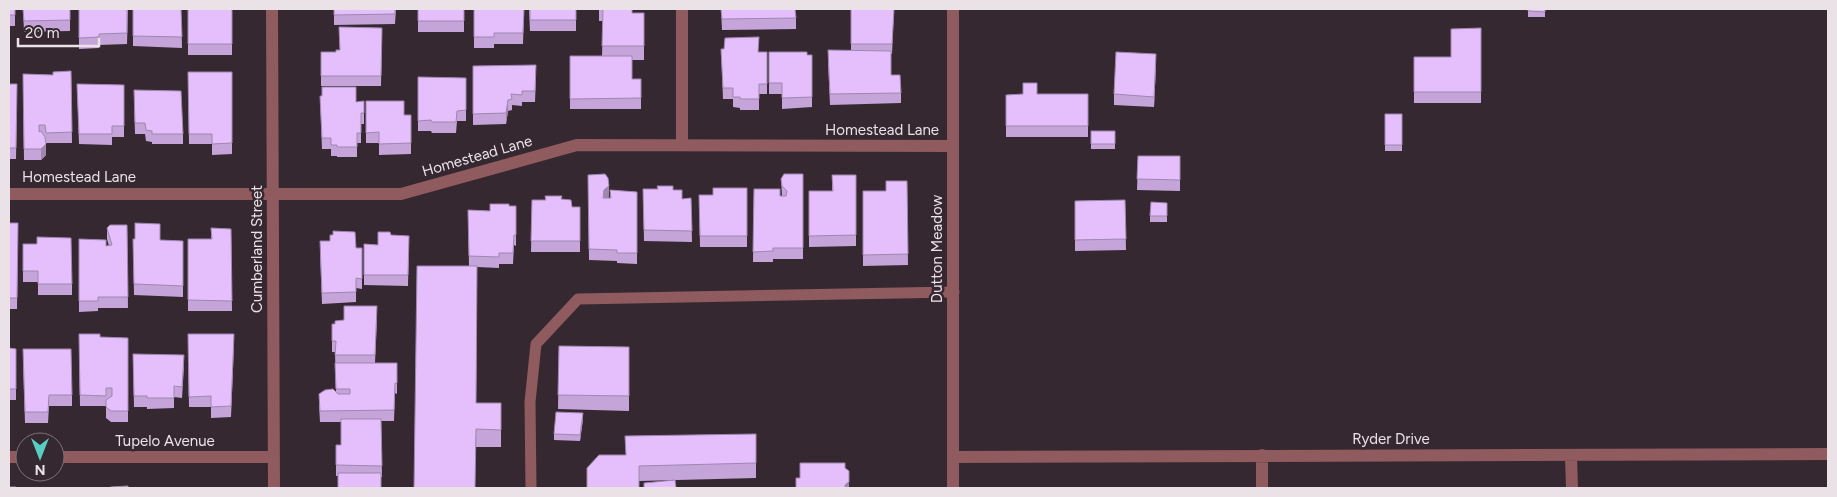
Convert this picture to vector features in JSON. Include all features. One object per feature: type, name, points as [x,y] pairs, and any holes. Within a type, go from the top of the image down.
[{"type":"street","name":"Cumberland Street","points":[[272,9],[274,488]]},
{"type":"street","points":[[682,9],[682,145]]},
{"type":"street","name":"Dutton Meadow","points":[[953,9],[953,488]]},
{"type":"street","name":"Homestead Lane","points":[[9,194],[401,194],[577,145],[953,146]]},
{"type":"street","name":"Ryder Drive","points":[[954,457],[1828,454]]},
{"type":"street","points":[[1262,456],[1262,488]]},
{"type":"street","points":[[1572,456],[1572,488]]},
{"type":"street","name":"Tupelo Avenue","points":[[65,457],[274,457]]},
{"type":"lane","points":[[531,488],[530,402],[536,344],[578,299],[954,292]]},
{"type":"building","points":[[9,9],[15,9],[15,15],[9,15]]},
{"type":"building","points":[[23,9],[70,9],[70,20],[24,21]]},
{"type":"building","points":[[79,9],[127,9],[127,33],[99,34],[99,37],[79,38]]},
{"type":"building","points":[[133,9],[181,9],[182,37],[133,36]]},
{"type":"building","points":[[188,9],[232,9],[232,44],[188,44]]},
{"type":"building","points":[[334,9],[395,9],[395,14],[334,15]]},
{"type":"building","points":[[418,9],[464,9],[464,21],[418,21]]},
{"type":"building","points":[[474,9],[524,9],[523,33],[494,33],[494,37],[474,37]]},
{"type":"building","points":[[530,9],[576,9],[576,20],[530,20]]},
{"type":"building","points":[[603,9],[632,9],[632,13],[644,13],[644,46],[602,46]]},
{"type":"building","points":[[721,9],[795,9],[796,18],[722,19]]},
{"type":"building","points":[[851,9],[894,9],[892,44],[851,44]]},
{"type":"building","points":[[1528,9],[1545,9],[1545,12],[1528,11]]},
{"type":"building","points":[[339,27],[382,28],[381,76],[321,76],[321,52],[336,52],[336,50],[340,50]]},
{"type":"building","points":[[1481,28],[1481,92],[1414,92],[1414,57],[1451,57],[1451,29]]},
{"type":"building","points":[[759,37],[758,52],[767,52],[767,84],[759,84],[759,99],[733,97],[733,88],[723,88],[721,49],[724,49],[725,38]]},
{"type":"building","points":[[828,50],[891,51],[891,75],[900,75],[901,93],[830,94]]},
{"type":"building","points":[[769,52],[807,52],[807,55],[812,55],[812,97],[782,98],[782,83],[769,83]]},
{"type":"building","points":[[1116,52],[1156,54],[1154,97],[1114,94]]},
{"type":"building","points":[[570,56],[632,56],[632,79],[641,79],[641,98],[570,99]]},
{"type":"building","points":[[536,65],[535,91],[522,91],[522,95],[511,94],[512,99],[508,100],[506,113],[473,114],[473,66]]},
{"type":"building","points":[[71,71],[72,132],[46,133],[45,125],[39,125],[39,132],[41,131],[45,137],[46,144],[41,149],[24,149],[23,74],[53,75],[53,72]]},
{"type":"building","points":[[188,72],[232,72],[232,143],[212,144],[212,134],[189,134]]},
{"type":"building","points":[[418,77],[466,78],[466,110],[457,111],[456,122],[418,121]]},
{"type":"building","points":[[1023,83],[1037,83],[1037,94],[1088,94],[1088,126],[1006,126],[1006,95],[1023,94]]},
{"type":"building","points":[[9,84],[17,84],[16,148],[9,148]]},
{"type":"building","points":[[77,84],[124,85],[124,126],[112,126],[112,134],[79,134]]},
{"type":"building","points":[[322,87],[356,87],[356,102],[364,101],[364,113],[361,113],[361,133],[357,133],[357,147],[337,147],[337,145],[331,145],[331,138],[322,138],[320,96],[322,96]]},
{"type":"building","points":[[134,90],[181,91],[183,134],[152,134],[152,131],[146,130],[145,123],[135,123]]},
{"type":"building","points":[[366,101],[404,101],[404,115],[411,115],[411,143],[379,144],[379,132],[366,133]]},
{"type":"building","points":[[1385,114],[1402,114],[1402,145],[1385,145]]},
{"type":"building","points":[[1091,131],[1115,131],[1115,144],[1091,144]]},
{"type":"building","points":[[1138,156],[1180,156],[1180,180],[1137,179]]},
{"type":"building","points":[[605,174],[608,178],[609,186],[604,190],[603,198],[611,198],[610,190],[637,192],[637,253],[617,253],[617,250],[589,249],[588,175]]},
{"type":"building","points":[[784,174],[803,174],[803,248],[773,248],[773,251],[753,252],[754,189],[780,189],[780,196],[786,196],[787,191],[782,186],[781,179]]},
{"type":"building","points":[[832,175],[856,175],[856,235],[809,236],[809,191],[833,191]]},
{"type":"building","points":[[886,181],[907,181],[908,254],[863,255],[863,191],[886,191]]},
{"type":"building","points":[[657,186],[673,186],[673,190],[682,190],[682,199],[691,198],[692,231],[644,230],[643,189],[658,189]]},
{"type":"building","points":[[713,188],[747,188],[747,236],[700,236],[699,195],[713,195]]},
{"type":"building","points":[[545,196],[562,196],[561,199],[571,200],[572,207],[580,207],[580,241],[531,241],[532,200],[546,200]]},
{"type":"building","points":[[1125,200],[1126,239],[1075,240],[1075,201]]},
{"type":"building","points":[[1151,202],[1167,203],[1167,216],[1150,216]]},
{"type":"building","points":[[490,204],[516,206],[516,235],[514,235],[513,253],[499,253],[499,257],[469,256],[468,210],[490,211]]},
{"type":"building","points":[[9,223],[18,223],[17,298],[9,298]]},
{"type":"building","points":[[135,223],[160,224],[160,240],[183,241],[183,286],[134,284],[133,239],[135,239]]},
{"type":"building","points":[[110,225],[127,225],[128,297],[98,297],[98,301],[79,301],[79,239],[106,240],[106,246],[112,245],[107,228]]},
{"type":"building","points":[[211,228],[231,229],[232,301],[188,300],[188,239],[212,239]]},
{"type":"building","points":[[333,231],[355,232],[356,248],[362,248],[362,279],[356,278],[356,292],[322,293],[320,241],[330,241],[330,235],[333,235]]},
{"type":"building","points":[[378,232],[390,232],[391,235],[409,236],[408,275],[364,275],[364,244],[378,245]]},
{"type":"building","points":[[37,237],[71,238],[72,284],[38,284],[38,271],[23,271],[23,244],[37,244]]},
{"type":"building","points":[[417,266],[477,266],[476,403],[501,403],[501,430],[476,429],[475,488],[414,488]]},
{"type":"building","points":[[344,306],[377,306],[375,355],[335,355],[336,341],[332,341],[332,324],[335,324],[335,321],[344,320]]},
{"type":"building","points":[[79,334],[100,334],[100,337],[128,338],[128,411],[111,411],[106,407],[106,400],[112,396],[112,388],[106,388],[106,396],[80,395]]},
{"type":"building","points":[[188,334],[234,334],[231,406],[211,407],[211,396],[189,397]]},
{"type":"building","points":[[559,346],[629,347],[629,396],[558,395]]},
{"type":"building","points":[[9,348],[16,349],[16,389],[9,389]]},
{"type":"building","points":[[23,349],[71,349],[72,395],[49,395],[48,412],[25,412]]},
{"type":"building","points":[[133,354],[184,355],[182,387],[174,386],[174,398],[134,396]]},
{"type":"building","points":[[335,363],[397,363],[394,410],[320,411],[319,394],[325,390],[333,389],[338,394],[350,394],[350,389],[336,389]]},
{"type":"building","points":[[556,412],[583,413],[580,435],[554,434]]},
{"type":"building","points":[[341,419],[381,419],[382,466],[336,465],[336,445],[341,445]]},
{"type":"building","points":[[756,434],[756,463],[639,466],[639,488],[587,488],[587,468],[599,455],[626,455],[625,436]]},
{"type":"building","points":[[800,463],[845,463],[845,468],[849,471],[849,482],[845,485],[845,488],[796,488],[796,478],[800,478]]},
{"type":"building","points":[[338,473],[381,473],[381,488],[338,488]]},
{"type":"building","points":[[675,480],[676,488],[644,488],[644,483]]},
{"type":"building","points":[[128,486],[128,488],[109,488],[111,487]]}]
